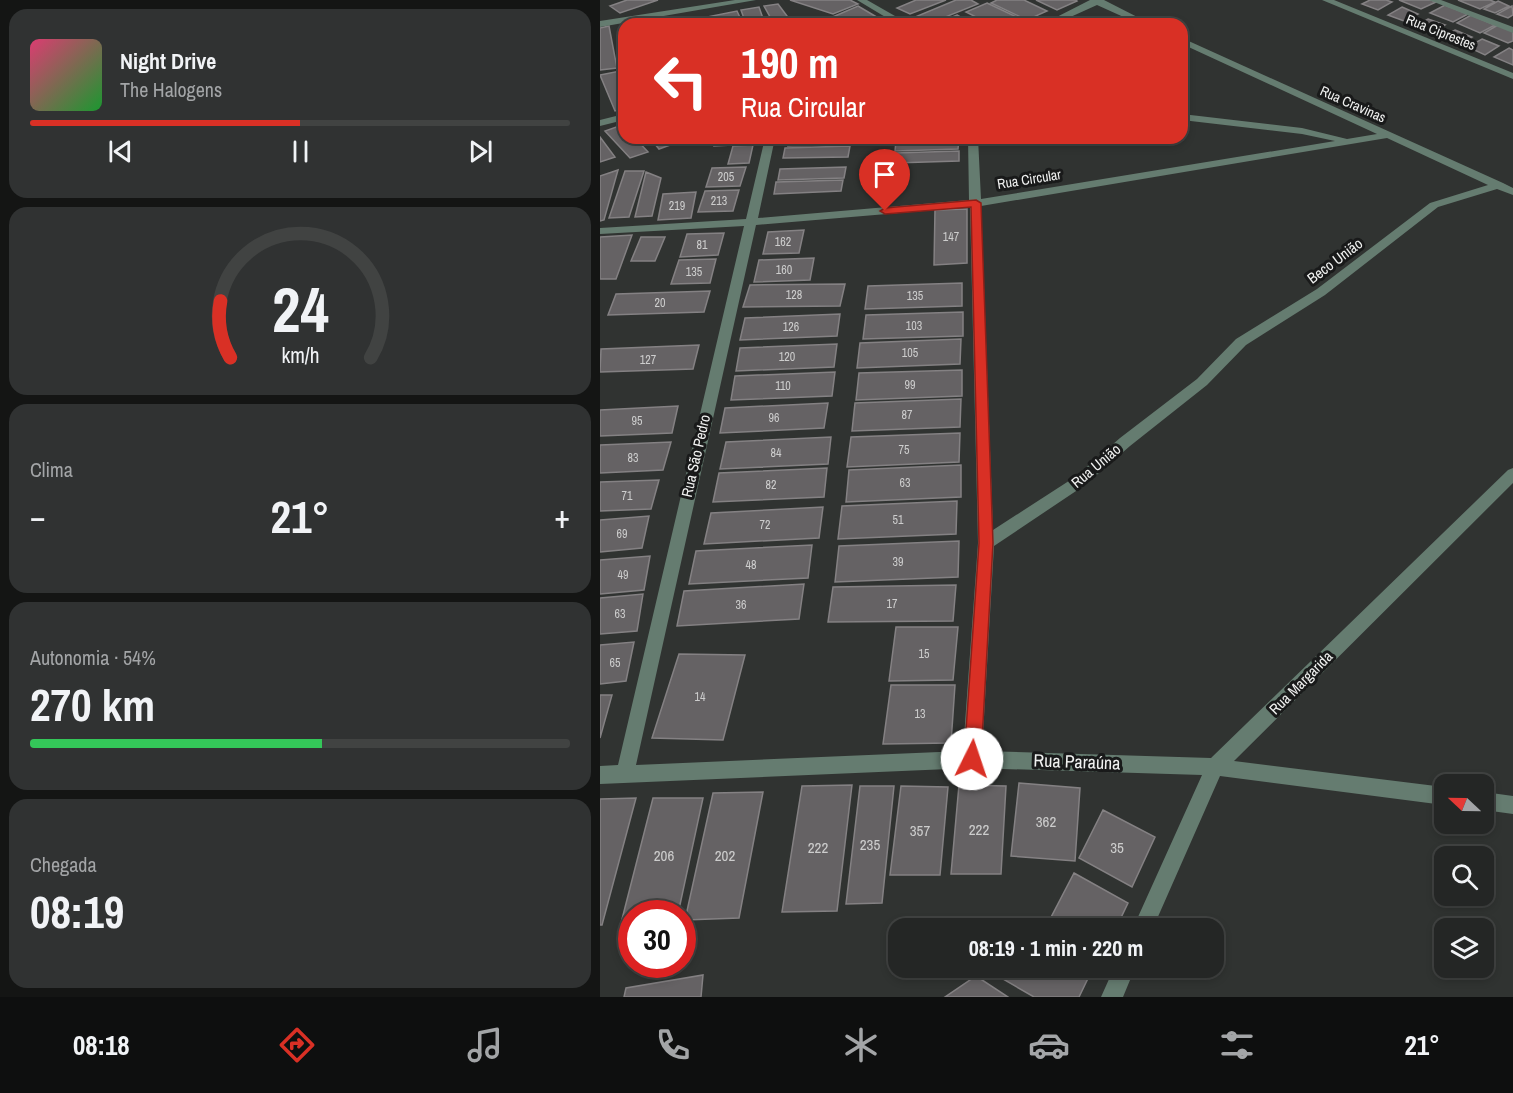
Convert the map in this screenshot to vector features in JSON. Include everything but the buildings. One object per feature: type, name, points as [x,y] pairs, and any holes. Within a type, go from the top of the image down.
[{"type":"street","points":[[639,18],[752,0]]},
{"type":"street","points":[[861,0],[893,18]]},
{"type":"street","points":[[1060,18],[1097,0],[1134,18]]},
{"type":"street","name":"Rua Ciprestes","points":[[1326,0],[1513,76]]},
{"type":"street","points":[[1433,0],[1513,30]]},
{"type":"street","points":[[600,14],[614,22]]},
{"type":"street","points":[[600,24],[618,21]]},
{"type":"street","name":"Rua Cravinas","points":[[1188,44],[1513,192]]},
{"type":"street","points":[[600,123],[618,118]]},
{"type":"street","points":[[1188,118],[1302,131],[1351,141]]},
{"type":"street","name":"Rua Circular","points":[[600,231],[749,222],[976,203],[1388,135]]},
{"type":"street","name":"Rua São Pedro","points":[[625,774],[768,144]]},
{"type":"street","points":[[972,759],[986,543],[974,144]]},
{"type":"street","name":"Beco União","points":[[1202,382],[1241,342],[1321,292],[1434,205],[1499,185]]},
{"type":"street","name":"Rua União","points":[[986,543],[1080,481],[1125,442],[1202,382]]},
{"type":"street","name":"Rua Margarida","points":[[1147,918],[1215,767],[1513,474]]},
{"type":"street","name":"Rua Paraúna","points":[[600,776],[972,759],[1215,767],[1434,795]]},
{"type":"street","points":[[1494,802],[1513,805]]},
{"type":"street","points":[[1112,997],[1121,978]]},
{"type":"route","points":[[885,211],[976,203],[986,543],[972,759]]}]
